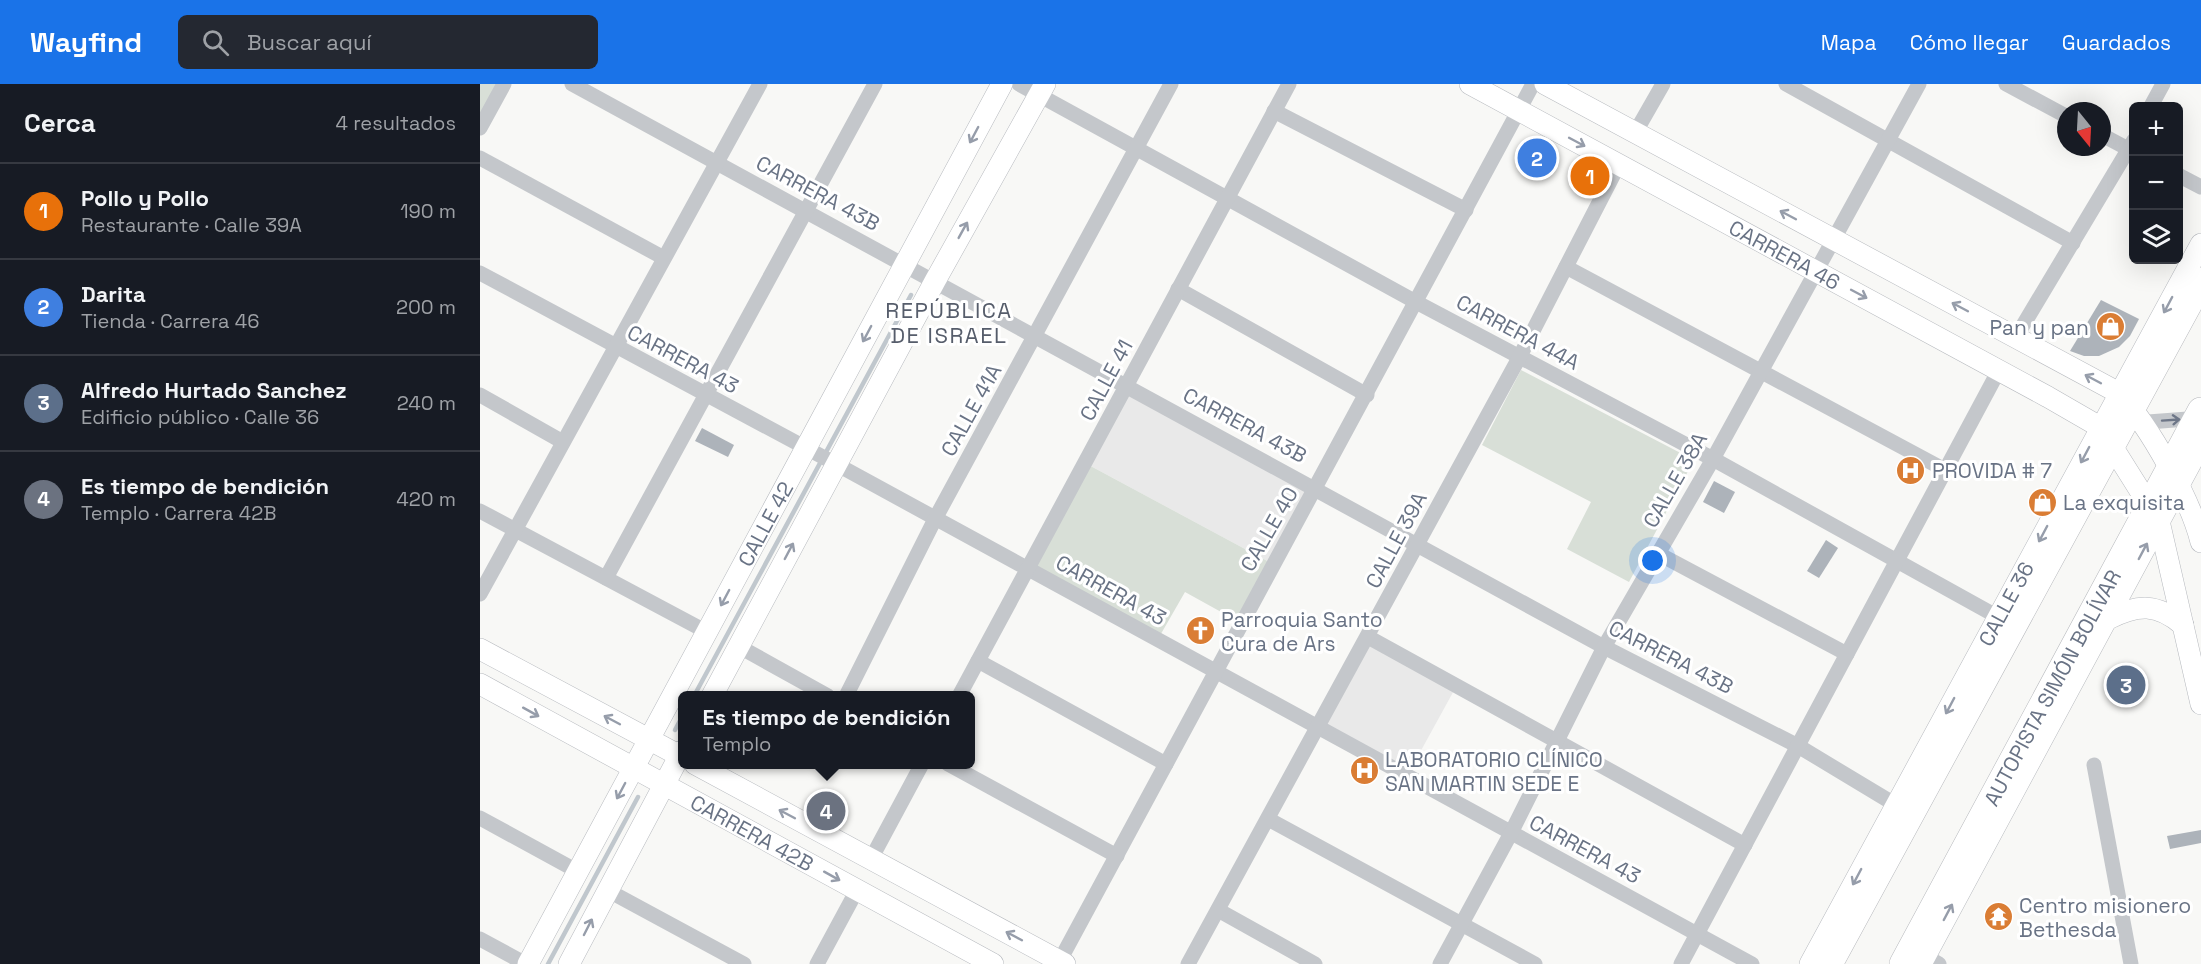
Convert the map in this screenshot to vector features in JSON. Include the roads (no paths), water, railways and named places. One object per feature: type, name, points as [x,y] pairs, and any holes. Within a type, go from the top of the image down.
[{"type":"highway","points":[[1829,964],[2196,275]]},
{"type":"highway","name":"AUTOPISTA SIMÓN BOLÍVAR","points":[[1922,962],[2174,478],[2200,423]]},
{"type":"street","points":[[480,128],[504,84]]},
{"type":"street","name":"CARRERA 43B","points":[[572,84],[1604,646],[1798,746],[1896,805]]},
{"type":"street","points":[[480,594],[760,84]]},
{"type":"street","points":[[606,578],[704,394],[875,84]]},
{"type":"street","name":"CALLE 42","points":[[527,964],[808,450],[1002,84]]},
{"type":"street","name":"CARRERA 44A","points":[[1019,84],[1042,89],[1137,149],[1416,302],[1713,459],[1998,617]]},
{"type":"street","name":"CALLE 41A","points":[[849,691],[935,519],[1172,84]]},
{"type":"street","name":"CALLE 41","points":[[962,691],[1289,84]]},
{"type":"street","name":"CARRERA 46","points":[[1470,84],[1999,370],[2121,419],[2154,513],[2201,704]]},
{"type":"street","name":"CALLE 40","points":[[1061,963],[1116,856],[1317,488],[1533,84]]},
{"type":"street","name":"CARRERA 46","points":[[1545,84],[2016,337],[2121,419],[2174,478],[2191,510],[2201,542]]},
{"type":"street","points":[[1635,132],[1663,84]]},
{"type":"street","points":[[1786,84],[2073,243]]},
{"type":"street","name":"CALLE 38A","points":[[1440,964],[1511,833],[1604,646],[1713,459],[1760,369],[1918,84]]},
{"type":"street","points":[[2006,84],[2057,111]]},
{"type":"street","points":[[2153,102],[2163,84]]},
{"type":"street","name":"CALLE 42","points":[[715,691],[834,462],[1042,89]]},
{"type":"street","points":[[1274,111],[1466,210]]},
{"type":"street","points":[[2111,139],[2129,146]]},
{"type":"street","points":[[2016,337],[2129,152]]},
{"type":"street","points":[[480,158],[664,258]]},
{"type":"street","name":"CALLE 39A","points":[[1188,964],[1520,356],[1619,164]]},
{"type":"street","points":[[2183,178],[2201,187]]},
{"type":"street","points":[[2196,275],[2201,244]]},
{"type":"street","points":[[1566,267],[1945,470]]},
{"type":"street","name":"CARRERA 43","points":[[480,273],[834,462],[1752,964]]},
{"type":"street","points":[[1178,289],[1367,394]]},
{"type":"street","points":[[1682,964],[1999,370]]},
{"type":"street","points":[[480,394],[563,442]]},
{"type":"street","points":[[2121,419],[2200,423]]},
{"type":"street","name":"CALLE 36","points":[[1810,964],[1998,617],[2121,419]]},
{"type":"street","points":[[480,511],[707,632]]},
{"type":"street","points":[[1922,962],[2108,618],[2154,513]]},
{"type":"street","points":[[1657,553],[1847,654]]},
{"type":"street","points":[[2108,618],[2127,609],[2148,607],[2168,613],[2183,625]]},
{"type":"street","points":[[1368,637],[1745,845]]},
{"type":"street","points":[[738,646],[819,691]]},
{"type":"street","name":"CARRERA 42B","points":[[480,649],[678,754]]},
{"type":"street","points":[[978,661],[1166,764]]},
{"type":"street","name":"CARRERA 42B","points":[[480,684],[993,964]]},
{"type":"street","points":[[2094,765],[2132,964]]},
{"type":"street","points":[[569,964],[664,784],[678,766]]},
{"type":"street","name":"CARRERA 42B","points":[[707,769],[1061,963]]},
{"type":"street","points":[[871,859],[920,769]]},
{"type":"street","points":[[955,769],[1116,856]]},
{"type":"street","points":[[480,818],[578,871]]},
{"type":"street","points":[[1268,819],[1534,964]]},
{"type":"street","points":[[607,890],[744,964]]},
{"type":"street","points":[[817,964],[857,890]]},
{"type":"street","points":[[1218,910],[1315,964]]},
{"type":"street","points":[[480,939],[527,964]]},
{"type":"waterway","points":[[697,691],[911,295]]},
{"type":"waterway","points":[[675,730],[678,724]]},
{"type":"waterway","points":[[548,964],[638,797]]},
{"type":"place","name":"Darita","points":[[1537,158]]},
{"type":"place","name":"Pollo y Pollo","points":[[1590,176]]},
{"type":"place","name":"Pan y pan","points":[[2110,327]]},
{"type":"place","name":"PROVIDA # 7","points":[[1911,470]]},
{"type":"place","name":"La exquisita","points":[[2042,502]]},
{"type":"place","name":"Parroquia Santo Cura de Ars","points":[[1200,631]]},
{"type":"place","name":"Alfredo Hurtado Sanchez","points":[[2126,685]]},
{"type":"place","name":"LABORATORIO CLÍNICO SAN MARTIN SEDE E","points":[[1364,771]]},
{"type":"place","name":"Es tiempo de bendición","points":[[826,811]]},
{"type":"place","name":"Centro misionero Bethesda","points":[[1998,917]]},
{"type":"district","name":"REPÚBLICA DE ISRAEL","points":[[949,322]]}]
